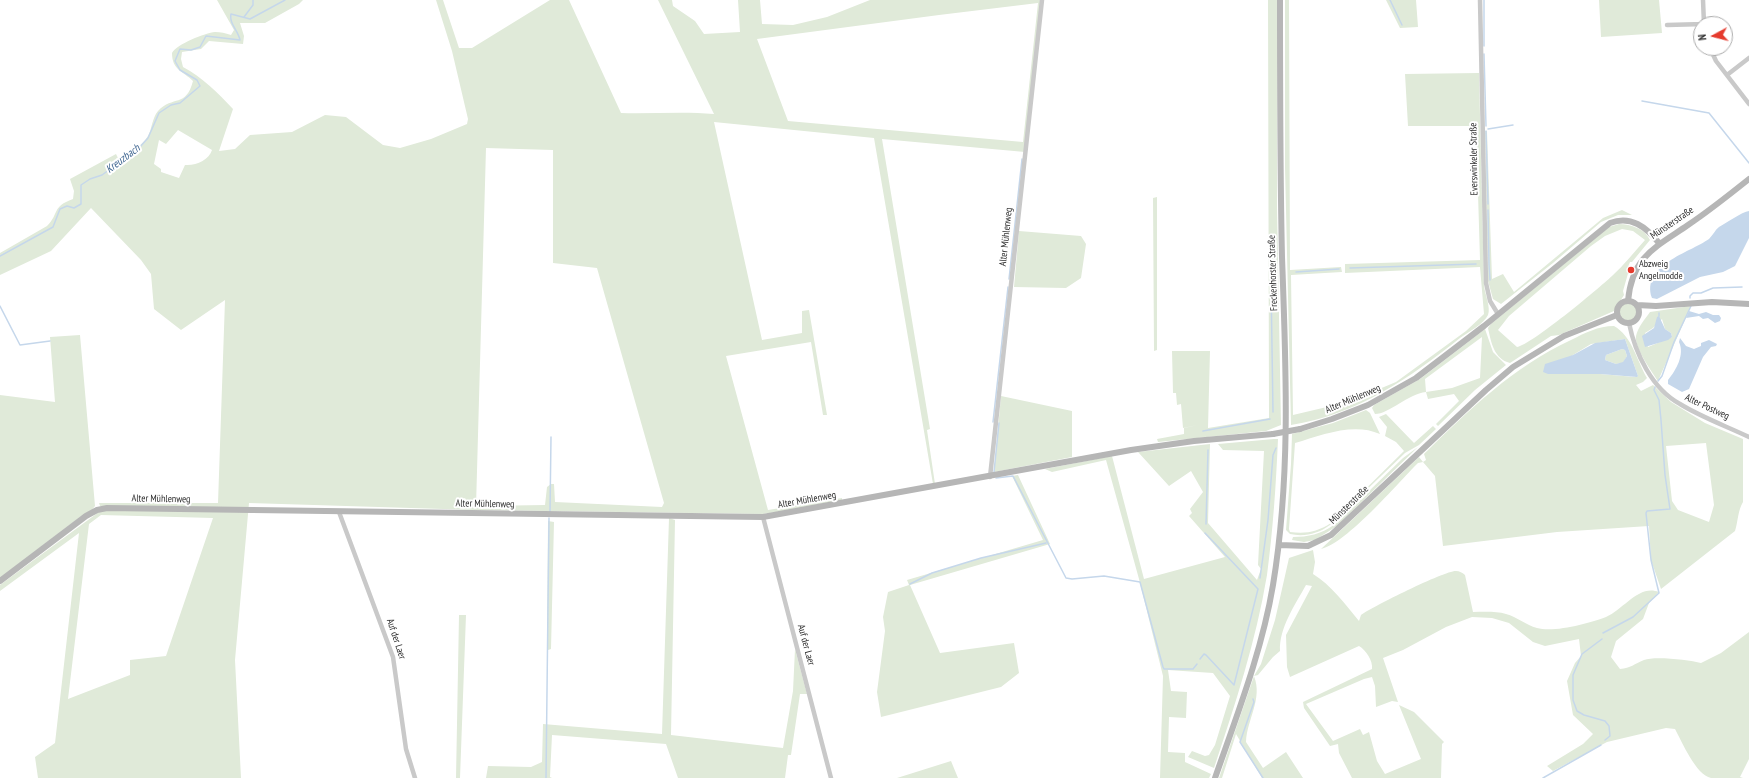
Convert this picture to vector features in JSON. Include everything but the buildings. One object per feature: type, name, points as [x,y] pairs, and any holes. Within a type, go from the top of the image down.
[{"type":"street","name":"Alter Mühlenweg","points":[[990,477],[1042,0]]},
{"type":"street","name":"Freckenhorster Straße","points":[[1279,545],[1285,480],[1287,425],[1281,208],[1280,0]]},
{"type":"street","name":"Everswinkeler Straße","points":[[1480,0],[1486,283],[1489,296],[1498,314]]},
{"type":"street","points":[[1703,0],[1704,16]]},
{"type":"street","points":[[1667,25],[1693,24]]},
{"type":"street","points":[[1715,56],[1726,75],[1749,104]]},
{"type":"street","points":[[1726,75],[1749,58]]},
{"type":"street","name":"Münsterstraße","points":[[1628,301],[1630,288],[1639,266],[1648,254],[1659,243],[1687,226],[1749,178]]},
{"type":"street","name":"Alter Mühlenweg","points":[[0,581],[86,516],[97,510],[120,508],[763,517],[1149,447],[1273,434],[1300,429],[1343,415],[1390,394],[1430,368],[1610,223],[1624,220],[1634,222],[1645,228],[1659,243]]},
{"type":"street","points":[[1637,305],[1639,314],[1636,321],[1629,323],[1622,321],[1617,315],[1619,305],[1628,301],[1637,305],[1656,306],[1698,302],[1749,304]]},
{"type":"street","points":[[1639,314],[1656,306]]},
{"type":"street","name":"Münsterstraße","points":[[1279,545],[1308,546],[1331,535],[1486,390],[1513,367],[1564,336],[1617,315]]},
{"type":"street","name":"Alter Postweg","points":[[1629,323],[1635,346],[1643,363],[1664,392],[1679,404],[1749,437]]},
{"type":"street","name":"Auf der Laer","points":[[339,512],[393,657],[406,749],[414,778]]},
{"type":"street","name":"Auf der Laer","points":[[763,517],[831,778]]},
{"type":"street","points":[[1215,778],[1262,632],[1273,587],[1279,545]]},
{"type":"green space","points":[[217,0],[303,0],[299,4],[265,23],[240,23],[244,36],[243,44],[209,41],[201,49],[182,52],[181,59],[183,67],[203,80],[233,109],[219,151],[235,149],[250,135],[292,132],[325,115],[346,117],[383,145],[400,148],[431,139],[467,124],[468,119],[452,51],[436,0],[443,0],[459,48],[472,48],[550,0],[569,0],[621,113],[714,114],[658,0],[672,0],[673,6],[695,21],[704,34],[740,32],[738,0],[760,0],[762,24],[793,25],[827,17],[870,0],[1041,0],[1025,152],[882,139],[930,429],[927,430],[935,484],[933,484],[874,138],[714,122],[762,340],[802,333],[802,311],[809,310],[827,415],[823,415],[811,342],[726,356],[768,510],[842,498],[842,502],[763,514],[476,510],[249,503],[235,660],[241,778],[38,778],[35,757],[55,743],[79,533],[0,591],[0,585],[107,506],[100,506],[99,503],[218,503],[225,300],[181,330],[154,309],[151,274],[141,260],[91,208],[51,251],[0,275],[0,253],[47,226],[61,205],[73,199],[74,191],[70,179],[116,154],[119,160],[135,150],[148,136],[154,117],[158,111],[169,103],[187,95],[193,81],[176,67],[172,59],[172,53],[179,46],[205,34],[215,32],[231,35],[234,30]],"holes":[[[1038,3],[1023,142],[788,121],[757,39]],[[178,130],[212,150],[208,157],[202,162],[185,165],[179,178],[161,172],[161,169],[154,164],[159,140],[166,144]],[[486,148],[553,150],[553,263],[597,268],[664,503],[662,507],[555,502],[554,484],[551,484],[547,487],[545,505],[476,507]],[[101,515],[213,518],[166,656],[130,660],[130,675],[68,699],[89,524]]]},
{"type":"green space","points":[[1268,0],[1277,0],[1277,207],[1281,425],[1266,431],[1158,442],[1157,439],[1184,434],[1184,428],[1198,425],[1183,428],[1181,404],[1177,405],[1176,393],[1173,393],[1172,351],[1210,351],[1208,428],[1269,418]]},
{"type":"green space","points":[[1285,0],[1289,0],[1290,270],[1341,267],[1342,272],[1291,275],[1293,415],[1348,402],[1396,382],[1466,331],[1484,314],[1480,267],[1345,273],[1345,264],[1480,260],[1476,126],[1408,126],[1405,74],[1479,73],[1484,286],[1489,309],[1488,315],[1479,325],[1422,367],[1381,393],[1338,413],[1291,425],[1285,167]]},
{"type":"green space","points":[[1386,0],[1416,0],[1418,27],[1400,28]]},
{"type":"green space","points":[[1599,0],[1659,0],[1662,33],[1601,37]]},
{"type":"green space","points":[[1485,131],[1487,131],[1492,279],[1503,274],[1514,292],[1603,218],[1622,210],[1632,215],[1618,215],[1601,222],[1553,263],[1501,304],[1493,299],[1488,281]]},
{"type":"green space","points":[[1157,197],[1157,350],[1154,351],[1153,198]]},
{"type":"green space","points":[[1619,224],[1633,226],[1645,233],[1650,240],[1632,262],[1630,262],[1627,269],[1629,270],[1623,291],[1624,295],[1614,311],[1559,335],[1551,336],[1510,363],[1500,358],[1490,339],[1488,328],[1491,324],[1609,227]],"holes":[[[1622,229],[1633,231],[1645,240],[1612,276],[1550,327],[1525,344],[1517,347],[1498,330],[1509,316],[1591,246],[1605,236]]]},
{"type":"green space","points":[[1019,231],[1081,236],[1086,244],[1081,278],[1066,288],[1014,287]]},
{"type":"green space","points":[[1628,303],[1634,306],[1637,312],[1634,318],[1628,321],[1622,318],[1619,312],[1622,306]]},
{"type":"green space","points":[[1691,306],[1658,381],[1644,359],[1636,341],[1638,329],[1650,312]],"holes":[[[1662,319],[1665,329],[1671,333],[1672,337],[1648,347],[1645,333],[1653,328]]]},
{"type":"green space","points":[[1608,326],[1614,326],[1620,330],[1634,349],[1647,378],[1643,382],[1636,385],[1641,391],[1653,385],[1671,402],[1705,423],[1743,439],[1743,502],[1735,531],[1661,589],[1651,560],[1649,526],[1557,532],[1443,546],[1435,476],[1423,462],[1426,460],[1424,454],[1475,406],[1511,376],[1530,363],[1587,332]],"holes":[[[1625,339],[1638,376],[1548,374],[1573,355],[1591,344]],[[1706,443],[1714,505],[1709,522],[1678,510],[1672,501],[1666,446]]]},
{"type":"green space","points":[[1485,329],[1493,352],[1506,365],[1475,390],[1438,426],[1436,424],[1459,401],[1454,394],[1428,399],[1426,392],[1412,396],[1386,411],[1375,414],[1372,408],[1374,405],[1420,379]],"holes":[[[1482,337],[1480,378],[1452,388],[1426,392],[1425,379]]]},
{"type":"green space","points":[[80,335],[95,506],[91,511],[80,517],[0,578],[0,395],[55,402],[50,337]]},
{"type":"green space","points":[[1622,349],[1625,350],[1627,356],[1623,363],[1616,364],[1605,360],[1606,355]]},
{"type":"green space","points":[[1001,396],[1072,411],[1072,457],[994,472]]},
{"type":"green space","points":[[1366,410],[1370,413],[1380,434],[1359,429],[1349,429],[1326,433],[1295,443],[1290,532],[1311,532],[1331,523],[1404,451],[1396,442],[1385,436],[1387,427],[1379,417],[1386,414],[1414,443],[1433,426],[1436,429],[1419,445],[1405,453],[1330,525],[1321,531],[1311,534],[1290,534],[1286,530],[1292,434],[1333,423]]},
{"type":"green space","points":[[1278,439],[1273,524],[1267,575],[1251,648],[1214,768],[1188,757],[1192,751],[1205,756],[1209,755],[1215,745],[1230,696],[1213,673],[1168,670],[1171,691],[1187,692],[1186,718],[1169,717],[1168,752],[1185,753],[1185,762],[1211,774],[1209,778],[1160,778],[1163,676],[1139,579],[1106,460],[1052,472],[1045,469],[1112,456],[1144,579],[1225,557],[1189,516],[1192,513],[1190,509],[1203,492],[1191,471],[1169,486],[1138,452],[1210,444],[1208,523],[1257,580],[1261,569],[1258,565],[1264,451],[1223,450],[1218,444]]},
{"type":"green space","points":[[1418,447],[1337,526],[1315,540],[1304,542],[1292,540],[1293,537],[1314,534],[1324,531],[1334,525],[1403,458]]},
{"type":"green space","points":[[1419,457],[1423,462],[1418,463],[1358,525],[1332,544],[1321,549]]},
{"type":"green space","points":[[1018,475],[1050,544],[910,585],[940,653],[1014,643],[1019,673],[1001,687],[881,717],[877,692],[885,631],[883,617],[888,592],[909,585],[907,580],[1043,540],[1012,476]]},
{"type":"green space","points":[[669,518],[675,520],[671,735],[783,748],[793,691],[795,649],[807,694],[800,694],[791,755],[788,755],[785,778],[678,778],[666,744],[552,735],[550,777],[552,778],[486,778],[488,766],[531,767],[542,762],[543,724],[662,734]]},
{"type":"green space","points":[[548,521],[554,522],[551,649],[548,650],[547,640]]},
{"type":"green space","points":[[1313,550],[1315,562],[1313,574],[1332,589],[1359,621],[1361,615],[1393,597],[1438,576],[1456,571],[1465,575],[1473,612],[1502,613],[1510,615],[1533,627],[1544,629],[1572,627],[1606,617],[1638,594],[1652,590],[1659,592],[1649,603],[1643,619],[1616,641],[1611,657],[1620,669],[1630,667],[1644,660],[1656,658],[1701,663],[1721,653],[1749,632],[1749,759],[1740,777],[1743,778],[1711,778],[1705,776],[1695,765],[1675,729],[1666,728],[1607,742],[1553,771],[1547,766],[1583,744],[1593,734],[1573,715],[1567,681],[1575,663],[1581,656],[1579,639],[1545,646],[1533,642],[1509,623],[1492,618],[1472,617],[1446,627],[1403,650],[1383,658],[1398,702],[1392,701],[1376,707],[1375,686],[1372,677],[1306,704],[1333,741],[1360,729],[1363,735],[1369,732],[1377,761],[1385,774],[1421,759],[1399,705],[1414,712],[1444,742],[1442,744],[1441,778],[1352,778],[1339,753],[1338,744],[1330,746],[1304,708],[1303,702],[1372,669],[1372,666],[1370,659],[1359,646],[1290,677],[1287,667],[1286,635],[1312,586],[1306,585],[1288,617],[1280,642],[1280,651],[1258,675],[1254,676],[1261,664],[1275,620],[1289,558]]},
{"type":"green space","points":[[459,615],[466,615],[460,778],[456,778]]},
{"type":"green space","points":[[1254,676],[1257,693],[1246,742],[1263,768],[1286,752],[1303,778],[1262,778],[1236,734],[1222,778],[1219,778]]},
{"type":"green space","points":[[951,761],[958,778],[897,778]]},
{"type":"water","points":[[1749,211],[1749,238],[1735,266],[1723,272],[1700,277],[1657,299],[1652,298],[1650,287],[1653,277],[1660,269],[1669,261],[1709,239],[1719,227],[1738,215]]},
{"type":"water","points":[[1689,311],[1699,314],[1706,312],[1713,315],[1719,315],[1721,318],[1720,321],[1715,323],[1708,318],[1703,319],[1699,316],[1686,318]]},
{"type":"water","points":[[1659,316],[1665,329],[1671,333],[1672,337],[1668,340],[1645,347],[1642,336],[1654,328],[1657,317]]},
{"type":"water","points":[[1680,338],[1686,346],[1694,349],[1701,346],[1701,343],[1709,340],[1717,344],[1716,346],[1711,347],[1703,357],[1689,389],[1682,392],[1668,384],[1668,380],[1679,362],[1681,352],[1679,342]]},
{"type":"water","points":[[1625,339],[1638,376],[1548,374],[1543,372],[1545,364],[1573,355],[1595,343]],"holes":[[[1622,349],[1625,350],[1627,356],[1623,362],[1616,364],[1605,360],[1606,355]]]},
{"type":"waterway","points":[[244,17],[253,5],[253,0]]},
{"type":"waterway","name":"Kreuzbach","points":[[0,256],[53,227],[60,209],[67,206],[74,208],[81,204],[81,185],[90,179],[102,175],[139,148],[148,138],[159,113],[171,105],[180,103],[200,86],[197,80],[180,70],[175,61],[180,49],[191,50],[200,47],[206,36],[240,40],[232,24],[231,14],[250,19],[285,0]]},
{"type":"waterway","points":[[1390,0],[1402,25]]},
{"type":"waterway","points":[[1484,0],[1484,46]]},
{"type":"waterway","points":[[1484,54],[1486,126]]},
{"type":"waterway","points":[[1642,101],[1709,113],[1749,163]]},
{"type":"waterway","points":[[1488,129],[1513,125]]},
{"type":"waterway","points":[[1486,131],[1488,204]]},
{"type":"waterway","points":[[1009,279],[1022,159]]},
{"type":"waterway","points":[[1488,210],[1489,264]]},
{"type":"waterway","points":[[1350,268],[1476,264]]},
{"type":"waterway","points":[[1489,264],[1490,280]]},
{"type":"waterway","points":[[1296,272],[1339,269]]},
{"type":"waterway","points":[[1273,412],[1271,282],[1275,274]]},
{"type":"waterway","points":[[993,422],[1008,287]]},
{"type":"waterway","points":[[1690,298],[1693,293],[1701,293],[1713,288],[1742,287]]},
{"type":"waterway","points":[[0,306],[20,345],[50,341]]},
{"type":"waterway","points":[[1658,381],[1662,376],[1674,342],[1691,306]]},
{"type":"waterway","points":[[1603,633],[1633,617],[1659,593],[1651,560],[1646,513],[1647,511],[1670,509],[1665,475],[1659,400],[1654,390],[1655,387]]},
{"type":"waterway","points":[[1203,431],[1270,419]]},
{"type":"waterway","points":[[994,472],[999,423]]},
{"type":"waterway","points":[[550,512],[551,437]]},
{"type":"waterway","points":[[1260,578],[1268,520],[1273,455],[1276,448]]},
{"type":"waterway","points":[[1206,524],[1208,450]]},
{"type":"waterway","points":[[996,478],[1013,476],[1066,578],[1072,579],[1104,576],[1140,582],[1164,669],[1193,669],[1197,664]]},
{"type":"waterway","points":[[546,778],[549,518]]},
{"type":"waterway","points":[[1200,659],[1204,654],[1206,655],[1234,685],[1258,589],[1205,533]]},
{"type":"waterway","points":[[910,584],[932,573],[981,558],[1046,543]]},
{"type":"waterway","points":[[1602,639],[1582,654],[1573,675],[1573,700],[1577,711],[1584,715],[1605,721],[1609,726],[1610,736],[1605,740]]},
{"type":"waterway","points":[[1253,699],[1254,702],[1240,742],[1263,778]]},
{"type":"waterway","points":[[1543,778],[1601,745]]},
{"type":"place","name":"Abzweig Angelmodde","points":[[1631,270]]}]
